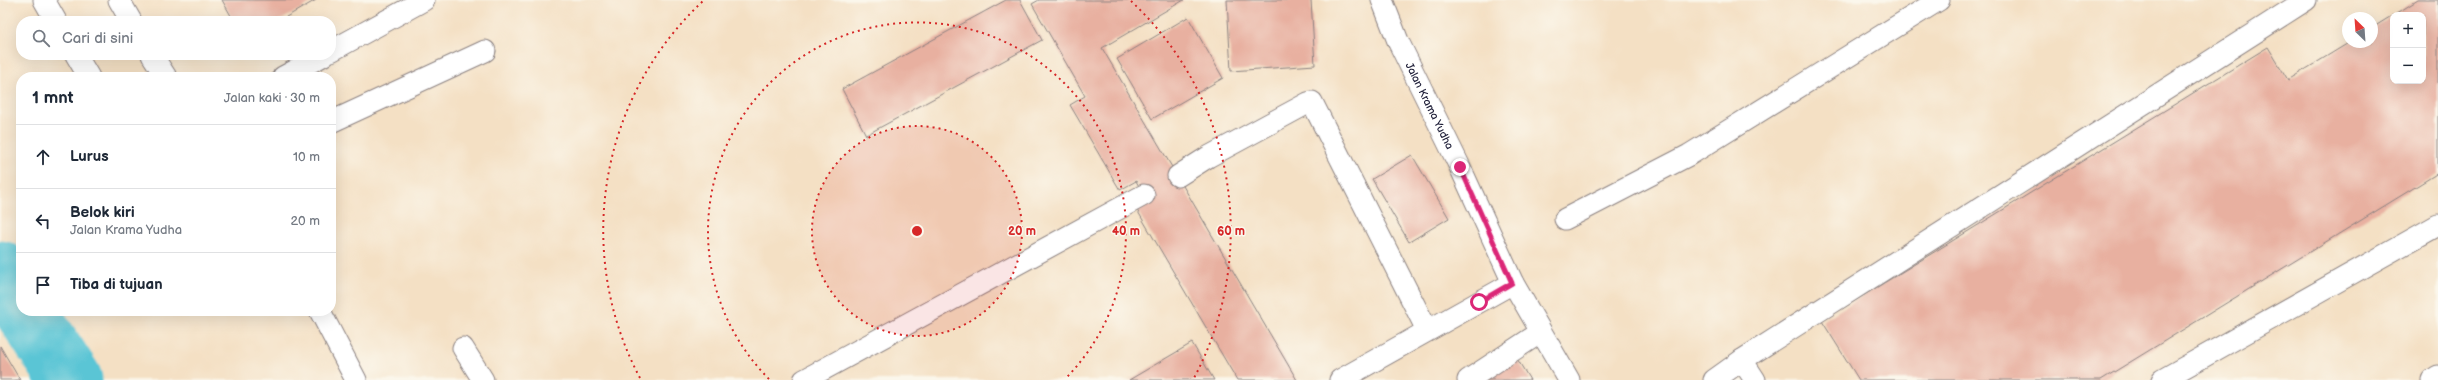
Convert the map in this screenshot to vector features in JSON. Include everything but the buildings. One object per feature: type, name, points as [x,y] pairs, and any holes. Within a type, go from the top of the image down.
[{"type":"lane","points":[[44,0],[53,16]]},
{"type":"lane","points":[[119,0],[128,16]]},
{"type":"lane","points":[[336,48],[424,0]]},
{"type":"lane","name":"Jalan Krama Yudha","points":[[1382,0],[1398,41],[1460,167],[1512,283],[1569,380]]},
{"type":"lane","points":[[1565,219],[1689,155],[1939,0]]},
{"type":"lane","points":[[1714,380],[1742,360],[2306,0]]},
{"type":"lane","points":[[336,120],[485,51]]},
{"type":"lane","points":[[79,60],[86,72]]},
{"type":"lane","points":[[155,60],[163,72]]},
{"type":"lane","points":[[292,72],[315,60]]},
{"type":"lane","points":[[1178,176],[1228,146],[1312,102],[1427,330]]},
{"type":"lane","points":[[805,380],[1144,195]]},
{"type":"lane","points":[[2162,380],[2438,225]]},
{"type":"lane","points":[[1340,380],[1512,283]]},
{"type":"lane","points":[[323,316],[356,380]]},
{"type":"lane","points":[[1468,380],[1542,332]]},
{"type":"lane","points":[[463,348],[483,380]]},
{"type":"lane","points":[[1742,360],[1755,380]]},
{"type":"lane","points":[[2432,380],[2438,376]]},
{"type":"waterway","points":[[0,272],[16,296]]},
{"type":"waterway","points":[[29,316],[71,380]]},
{"type":"route","points":[[1460,167],[1512,283],[1479,302]]}]
